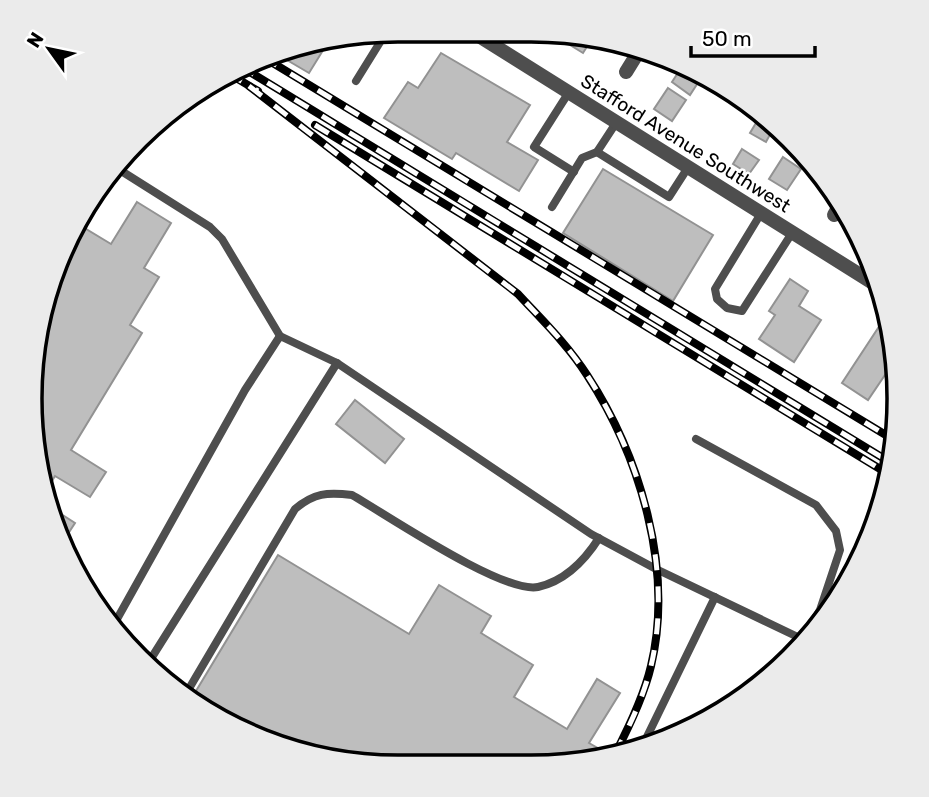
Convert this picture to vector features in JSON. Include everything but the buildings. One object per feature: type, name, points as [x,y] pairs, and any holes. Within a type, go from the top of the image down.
[{"type":"street","name":"Stafford Avenue Southwest","points":[[489,42],[760,215],[866,279]]},
{"type":"street","points":[[625,72],[635,58]]},
{"type":"lane","points":[[356,81],[380,43]]},
{"type":"lane","points":[[569,92],[534,147],[574,172]]},
{"type":"lane","points":[[552,207],[582,158],[597,152],[616,123]]},
{"type":"lane","points":[[597,152],[669,197],[687,169]]},
{"type":"lane","points":[[123,172],[209,227],[222,239],[280,336],[337,363],[541,502],[600,538],[715,597],[798,635]]},
{"type":"lane","points":[[760,215],[715,289],[716,299],[727,308],[742,312],[792,233]]},
{"type":"lane","points":[[118,619],[245,390],[280,336]]},
{"type":"lane","points":[[152,657],[337,363]]},
{"type":"lane","points":[[696,439],[816,505],[836,531],[840,550],[822,604]]},
{"type":"lane","points":[[190,687],[295,509],[311,496],[328,492],[352,495],[503,582],[536,587],[561,578],[587,557],[600,538]]},
{"type":"lane","points":[[648,735],[715,597]]},
{"type":"railway","points":[[275,64],[885,434]]},
{"type":"railway","points":[[252,74],[882,457]]},
{"type":"railway","points":[[239,80],[258,91]]},
{"type":"railway","points":[[249,86],[518,294],[572,353],[606,407],[623,441],[648,514],[658,591],[657,629],[651,666],[636,711],[620,744]]},
{"type":"railway","points":[[315,125],[880,469]]}]
